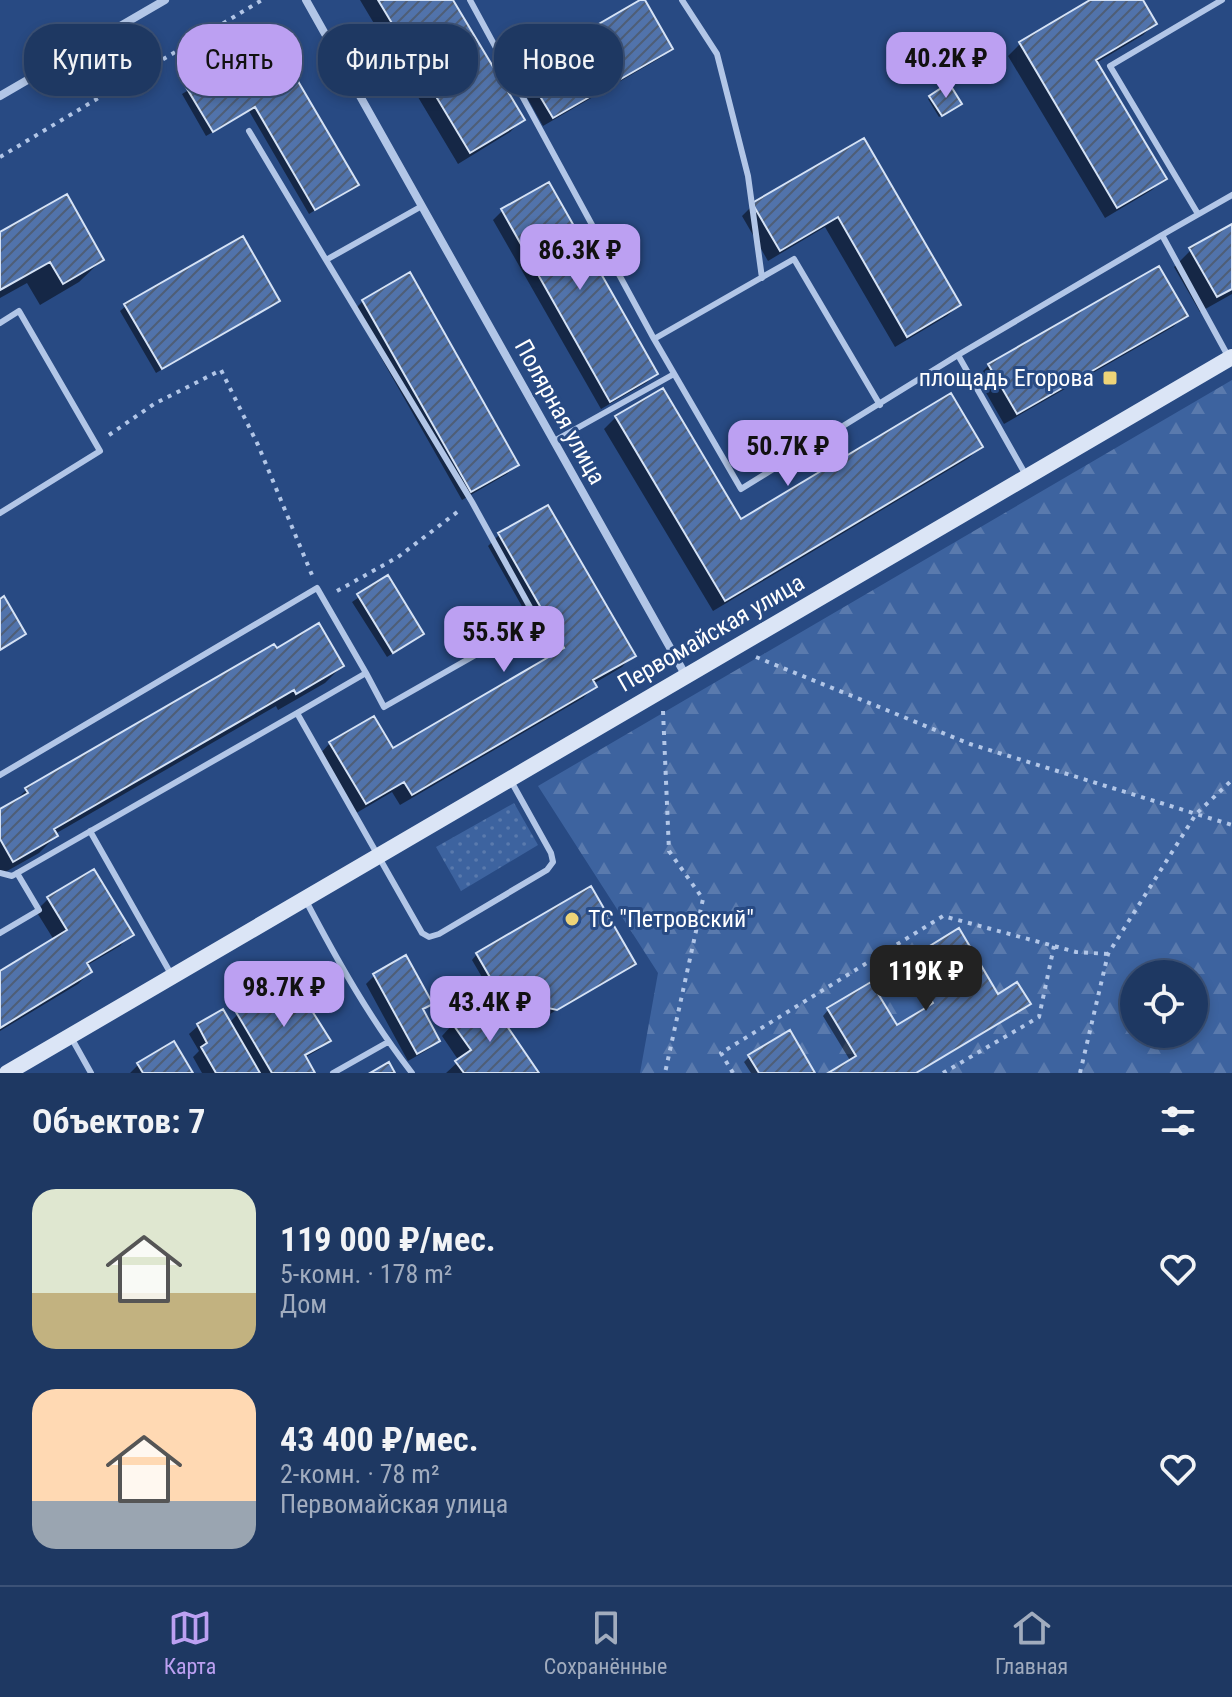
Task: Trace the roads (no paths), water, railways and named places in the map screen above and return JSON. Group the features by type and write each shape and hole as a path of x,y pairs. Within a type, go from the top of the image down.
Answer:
{"street":[{"path":"0,96 165,0"},
{"name":"Полярная улица","path":"306,0 686,676"},
{"name":"Первомайская улица","path":"7,1073 1231,358"}],"lane":[{"path":"470,0 654,339 741,489 958,355 1232,195"},
{"path":"682,0 717,54 748,176 762,278"},
{"path":"1198,214 1110,66 1222,0"},
{"path":"0,775 317,588 384,707 537,620 472,502 249,131"},
{"path":"326,260 422,206"},
{"path":"1162,235 1231,358"},
{"path":"654,339 794,259 880,405"},
{"path":"0,323 19,311 100,451 0,513"},
{"path":"958,355 1027,477"},
{"path":"554,441 674,374"},
{"path":"0,873 12,876 366,673"},
{"path":"297,713 377,857 422,933 429,937 547,870 553,862 510,779"},
{"path":"90,831 172,977"},
{"path":"0,933 39,910 17,873"},
{"path":"305,899 352,986 412,1073"},
{"path":"70,1036 91,1073"},
{"path":"333,1073 388,1042"}],"place":[{"name":"площадь Егорова","path":"1110,378"},
{"name":"ТС \"Петровский\"","path":"572,919"}]}
